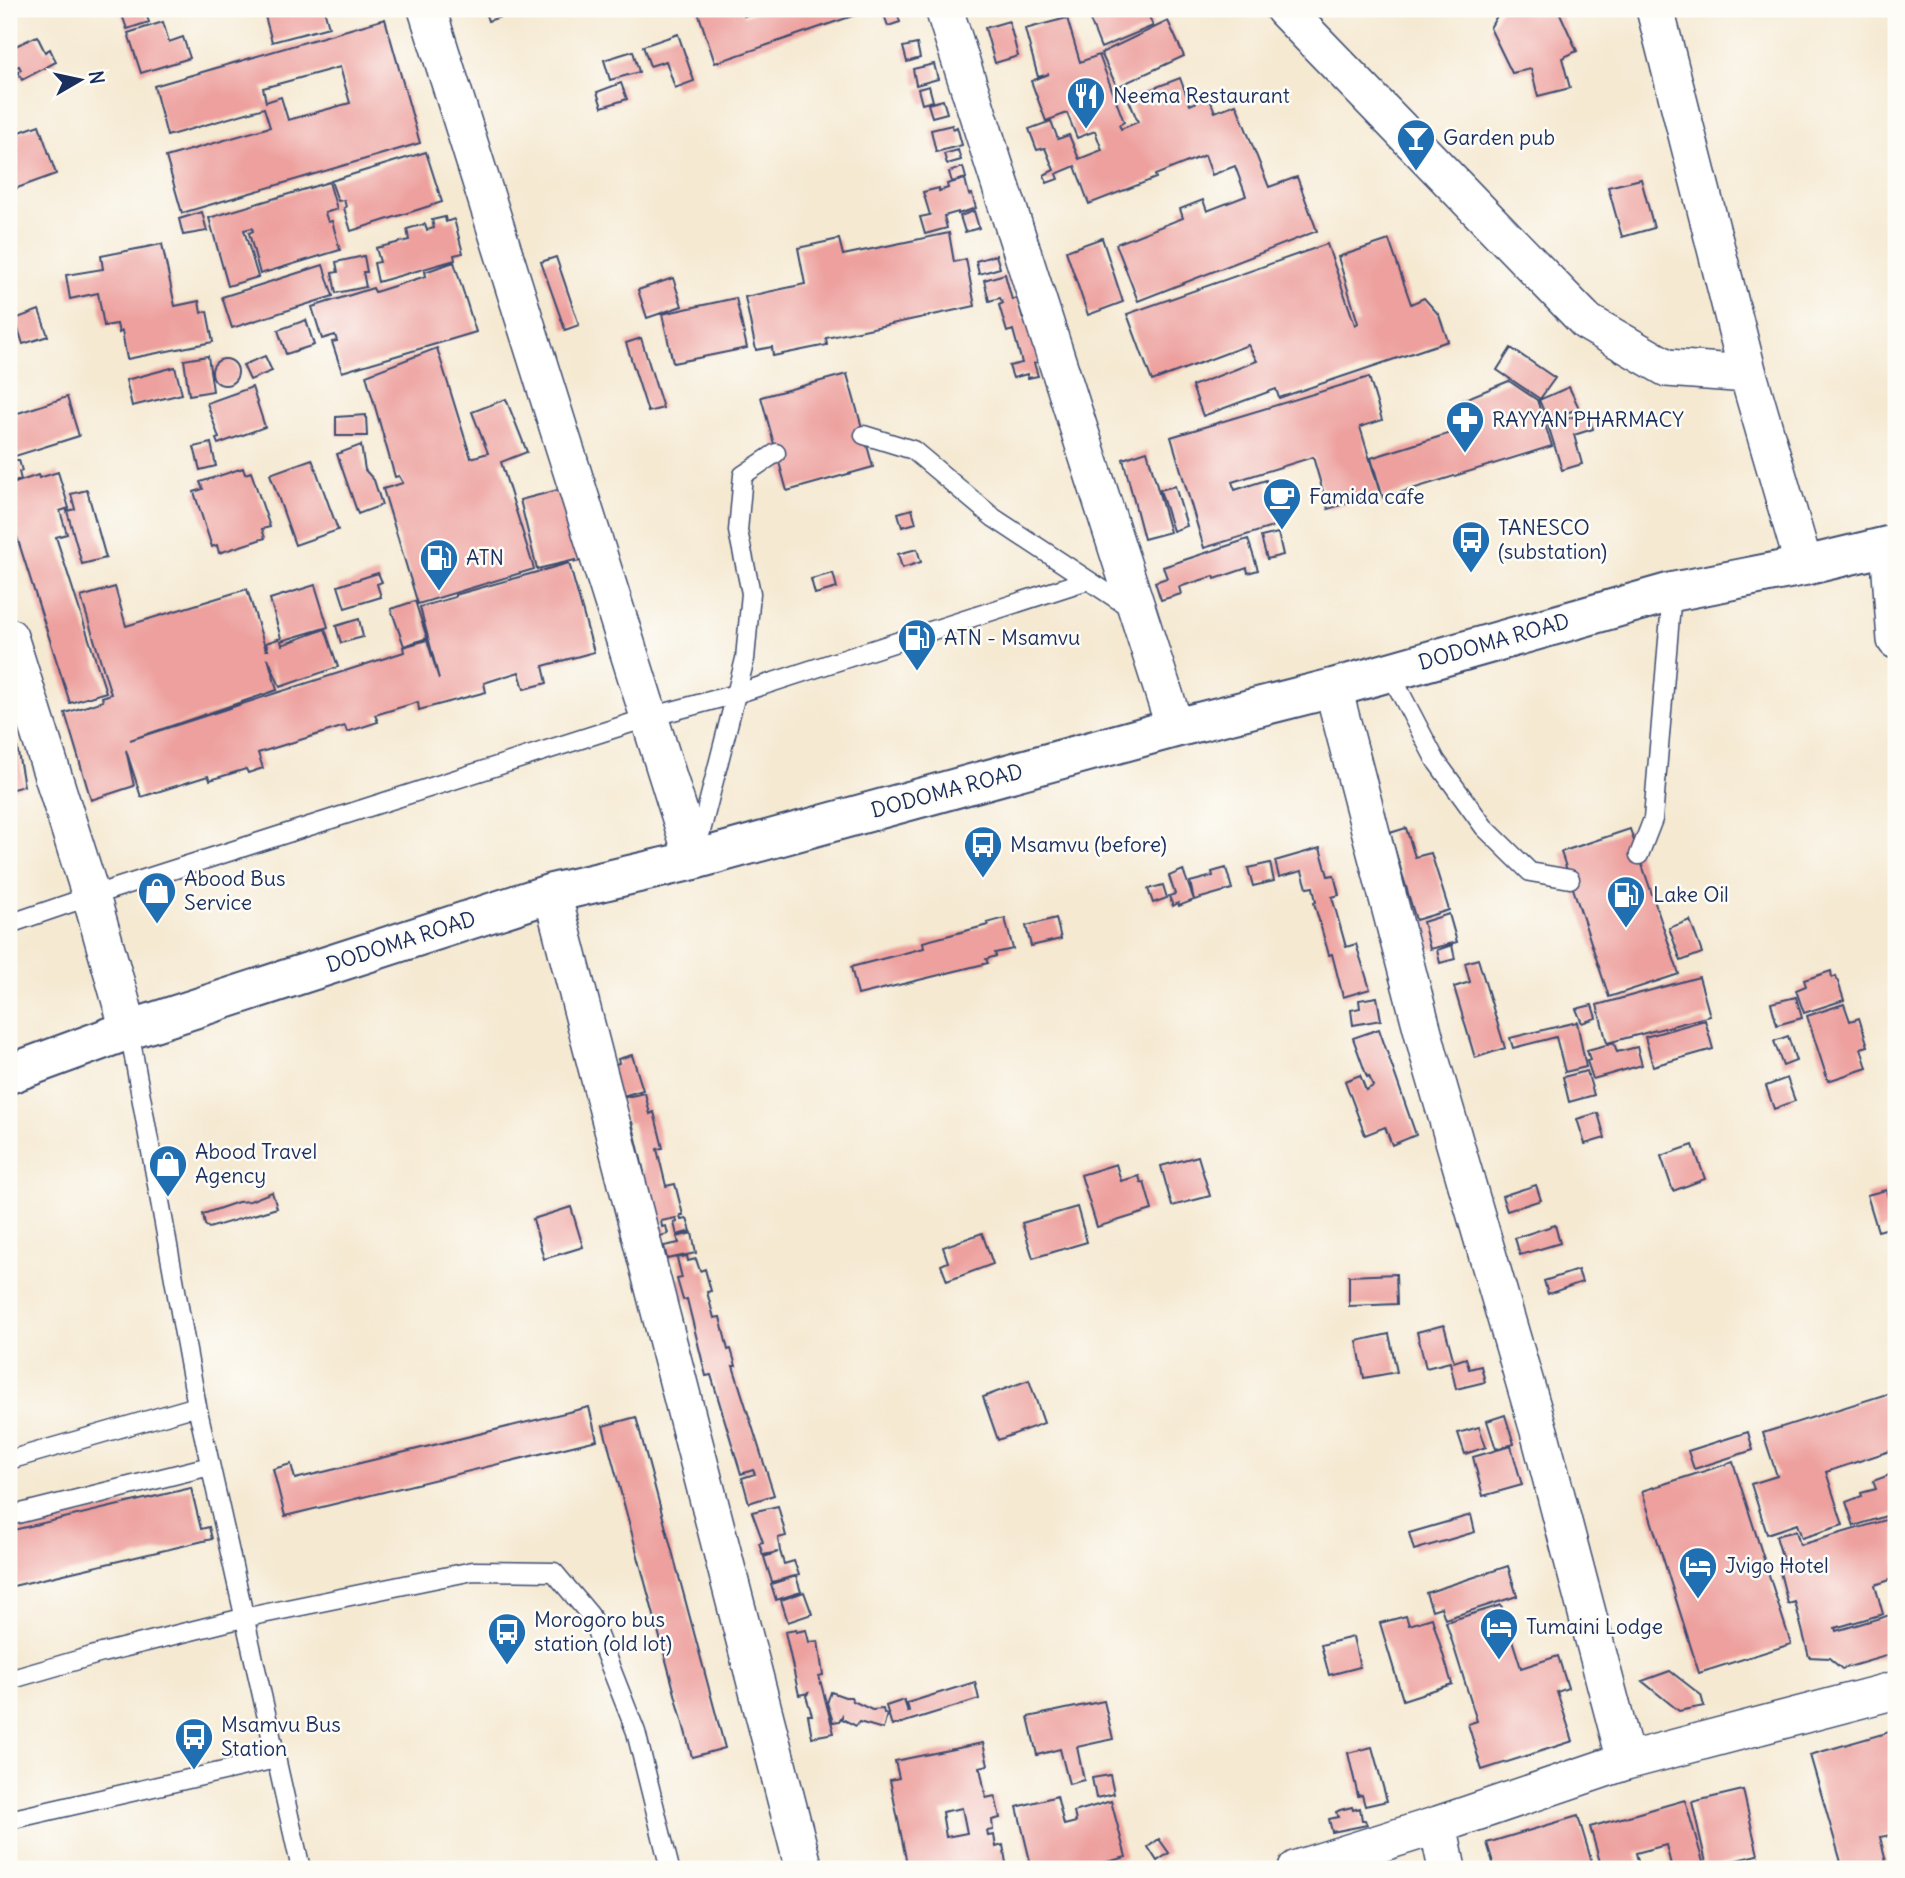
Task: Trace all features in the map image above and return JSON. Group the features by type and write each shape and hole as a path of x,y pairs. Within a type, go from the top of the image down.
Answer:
{"highway":[{"name":"DODOMA ROAD","path":"9,1074 129,1030 552,893 694,860 1175,728 1333,688 1672,592 1804,566 1892,545"}],"street":[{"path":"427,9 694,860"},
{"path":"944,9 1175,728"},
{"path":"1284,9 1587,322 1667,369 1748,374"},
{"path":"1655,9 1748,374 1804,566"},
{"path":"1892,545 1896,640"},
{"path":"9,638 91,896 129,1030"},
{"path":"1333,688 1429,1055 1539,1431 1626,1761"},
{"path":"552,893 804,1869"},
{"path":"1297,1869 1438,1825 1626,1761 1896,1690"},
{"path":"1438,1825 1447,1869"}],"lane":[{"path":"864,435 913,450 994,518 1138,613"},
{"path":"694,860 746,659 751,593 738,531 743,475 776,453"},
{"path":"9,924 650,717 736,694 1088,580"},
{"path":"1639,855 1653,819 1672,592"},
{"path":"1389,671 1436,761 1484,827 1530,873 1570,879"},
{"path":"129,1030 197,1406 300,1869"},
{"path":"9,1460 197,1406"},
{"path":"9,1516 210,1466"},
{"path":"9,1680 102,1653 243,1618 473,1571 554,1572 590,1615 636,1732 670,1869"},
{"path":"9,1820 276,1759"}],"building":[{"path":"120,9 144,9 149,22 127,29"},
{"path":"274,9 324,9 329,27 272,42 265,16 275,13"},
{"path":"484,9 525,9 488,21"},
{"path":"697,9 741,9 744,16 766,9 873,9 715,63"},
{"path":"882,9 896,9 900,22 888,26"},
{"path":"1146,9 1153,26 1101,48 1086,10"},
{"path":"1501,9 1558,9 1577,51 1562,58 1570,88 1538,96 1531,69 1512,73 1490,28"},
{"path":"1067,18 1080,62 1099,55 1124,122 1119,125 1121,129 1138,122 1128,98 1180,78 1190,105 1209,97 1215,112 1236,104 1269,187 1297,177 1317,231 1138,301 1116,244 1183,218 1180,209 1203,200 1207,211 1246,196 1235,166 1212,175 1205,155 1155,175 1156,178 1089,204 1075,166 1056,174 1058,179 1047,183 1044,175 1054,170 1045,148 1037,150 1029,129 1051,121 1058,139 1069,135 1079,159 1102,150 1095,131 1077,138 1067,113 1046,121 1031,81 1049,74 1038,77 1025,29"},
{"path":"385,19 420,143 182,213 166,157 270,127 264,108 167,136 154,86","holes":["340,67 350,103 288,120 281,97 266,102 263,88"]},
{"path":"1009,21 1018,56 995,63 985,28"},
{"path":"1168,21 1184,56 1117,87 1101,53"},
{"path":"163,22 169,42 183,37 190,58 141,73 128,33"},
{"path":"678,34 694,81 675,88 666,61 650,66 643,46"},
{"path":"37,36 45,52 50,49 56,62 22,80 18,72 21,70 9,55 9,49"},
{"path":"917,44 920,58 907,62 903,47"},
{"path":"633,51 639,72 610,80 604,60"},
{"path":"934,64 938,79 916,85 913,69"},
{"path":"621,83 627,99 602,107 597,92"},
{"path":"929,86 933,101 922,104 918,89"},
{"path":"943,100 947,113 932,117 928,104"},
{"path":"39,125 56,174 9,191 9,136"},
{"path":"952,125 953,129 957,127 962,145 936,152 931,130"},
{"path":"958,150 961,160 947,164 944,154"},
{"path":"426,152 442,202 351,231 344,200 338,201 331,181"},
{"path":"963,167 966,178 952,182 949,172"},
{"path":"965,179 976,208 944,216 947,228 925,234 920,217 930,215 923,192 939,188 939,191 948,188 947,184"},
{"path":"1641,179 1654,228 1622,237 1608,187"},
{"path":"329,182 337,209 325,213 328,222 332,221 340,250 260,274 249,233 253,231 252,228 244,230 258,277 228,286 209,218"},
{"path":"974,211 979,228 965,232 960,216"},
{"path":"202,212 207,231 183,235 179,219"},
{"path":"445,217 446,222 454,219 463,253 454,255 455,260 378,282 374,263 380,262 376,248 409,240 407,229 425,224 427,230 434,228 432,220"},
{"path":"949,233 954,262 966,259 975,306 826,338 827,345 773,356 772,347 756,350 745,297 805,284 798,248 839,239 843,255"},
{"path":"1102,238 1123,302 1088,315 1066,251"},
{"path":"1389,240 1411,304 1424,298 1439,315 1448,341 1279,398 1276,389 1203,416 1192,386 1257,361 1248,345 1152,381 1127,314 1327,244 1355,325 1358,323 1338,257"},
{"path":"162,244 175,306 199,301 201,313 207,311 213,342 127,359 122,331 119,333 117,324 104,326 98,293 70,299 66,275 103,269 101,256"},
{"path":"996,255 1000,268 979,274 976,261"},
{"path":"364,256 366,287 336,293 332,273 338,272 336,262"},
{"path":"556,257 579,325 565,330 541,262"},
{"path":"454,262 476,332 342,372 332,342 337,341 335,335 322,339 312,307 373,288 375,292 426,276 425,272"},
{"path":"323,265 333,296 232,328 222,297"},
{"path":"1005,274 1012,300 1017,298 1023,319 1027,318 1039,361 1034,363 1038,376 1028,378 1027,374 1013,378 1009,366 1022,363 1013,330 1007,332 999,305 1003,303 1000,298 989,301 984,280"},
{"path":"673,278 682,306 647,318 638,290"},
{"path":"736,298 747,348 673,363 662,314"},
{"path":"39,310 48,336 23,344 15,319"},
{"path":"306,320 314,345 286,354 278,330"},
{"path":"641,338 663,408 648,412 626,343"},
{"path":"437,348 471,458 488,453 472,412 506,399 527,452 501,462 534,569 418,604 383,489 403,483 399,476 395,477 366,375"},
{"path":"1511,348 1555,378 1540,399 1497,370"},
{"path":"208,356 213,391 189,395 184,360"},
{"path":"265,356 272,371 250,380 243,365"},
{"path":"225,359 234,363 238,372 234,381 225,385 216,381 212,372 216,363"},
{"path":"175,367 182,394 132,406 126,380"},
{"path":"847,374 873,467 787,491 761,397"},
{"path":"1369,377 1382,420 1360,427 1380,493 1328,509 1313,457 1232,482 1235,490 1266,480 1279,525 1204,548 1171,437"},
{"path":"1509,381 1537,400 1552,446 1383,498 1371,458 1467,428 1460,401"},
{"path":"252,387 265,427 218,444 216,439 219,438 207,403"},
{"path":"1569,387 1579,408 1548,421 1539,400"},
{"path":"67,397 79,436 9,458 9,416"},
{"path":"1588,412 1593,429 1574,435 1582,464 1562,470 1548,425"},
{"path":"366,415 367,436 336,436 336,417"},
{"path":"211,443 216,466 200,470 194,447"},
{"path":"361,445 365,470 374,480 382,505 358,514 337,454"},
{"path":"1147,451 1170,532 1144,539 1123,459"},
{"path":"9,459 19,460 21,480 9,483"},
{"path":"312,459 338,530 295,545 270,474"},
{"path":"243,468 245,474 251,472 270,527 262,529 265,538 219,553 217,545 212,547 194,492 203,489 200,482"},
{"path":"58,472 69,508 60,511 67,534 56,537 106,692 70,703 9,512 9,485 38,475 39,478"},
{"path":"1175,486 1187,526 1173,531 1160,490"},
{"path":"562,489 586,560 537,569 520,500"},
{"path":"87,490 106,558 82,564 67,511 75,509 71,494"},
{"path":"912,509 916,523 902,527 898,513"},
{"path":"1278,533 1283,555 1267,559 1261,537"},
{"path":"1248,539 1258,570 1248,573 1247,568 1215,579 1214,576 1179,587 1181,594 1161,600 1155,582 1167,578 1163,567"},
{"path":"917,549 921,562 902,568 898,554"},
{"path":"569,563 594,652 543,666 547,683 524,689 519,672 484,683 486,692 419,710 418,702 375,715 378,722 347,732 345,726 258,753 263,768 248,773 246,769 210,780 208,776 141,797 126,750 134,786 91,800 65,713 103,701 102,697 111,694 81,597 115,587 126,626 247,589 268,650 266,643 281,638 270,599 315,585 328,627 281,641 282,645 325,629 338,667 280,687 268,658 277,690 130,740 404,652 403,647 427,640 439,679 420,607"},
{"path":"378,573 382,582 377,584 381,597 345,608 338,586"},
{"path":"833,573 837,588 815,594 811,579"},
{"path":"415,601 427,638 404,646 391,609"},
{"path":"359,619 363,637 341,643 336,626"},
{"path":"16,741 24,786 9,790 9,743"},
{"path":"1406,828 1415,857 1431,853 1449,910 1416,920 1390,833"},
{"path":"1630,829 1679,974 1609,997 1561,852"},
{"path":"1320,848 1328,876 1334,875 1339,895 1332,897 1346,947 1356,944 1370,989 1343,997 1332,954 1329,955 1314,903 1313,887 1307,888 1302,871 1279,877 1275,861"},
{"path":"1270,863 1274,881 1253,886 1248,868"},
{"path":"1226,868 1232,889 1194,900 1190,882 1213,876 1212,872"},
{"path":"1183,870 1194,900 1173,906 1169,896 1175,894 1169,876"},
{"path":"1163,885 1167,898 1153,903 1148,889"},
{"path":"1449,914 1457,942 1430,949 1423,922"},
{"path":"1005,918 1013,949 995,953 996,956 986,959 988,963 858,995 851,967 924,948 923,942"},
{"path":"1056,918 1061,939 1031,946 1026,926"},
{"path":"1690,920 1702,953 1681,961 1669,928"},
{"path":"1452,945 1455,959 1440,963 1437,950"},
{"path":"1478,959 1505,1048 1475,1058 1454,987 1470,982 1465,963"},
{"path":"1831,971 1832,978 1836,976 1844,1000 1804,1013 1796,990 1806,986 1804,980"},
{"path":"1699,977 1710,1016 1607,1043 1597,1005"},
{"path":"1377,997 1381,1020 1353,1025 1351,1010 1360,1008 1359,1000"},
{"path":"1796,997 1802,1018 1777,1025 1771,1003"},
{"path":"1844,1004 1850,1021 1859,1018 1868,1046 1861,1048 1867,1068 1828,1081 1807,1016"},
{"path":"1592,1005 1596,1018 1582,1023 1576,1009"},
{"path":"1705,1020 1713,1049 1653,1066 1645,1037"},
{"path":"1577,1022 1586,1067 1565,1072 1556,1037 1513,1048 1510,1038"},
{"path":"1379,1029 1416,1135 1392,1145 1385,1127 1365,1135 1345,1081 1360,1075 1366,1090 1373,1086 1353,1038"},
{"path":"1788,1036 1796,1061 1783,1066 1774,1041"},
{"path":"1614,1043 1617,1052 1637,1047 1642,1065 1593,1079 1587,1061 1590,1060 1587,1050"},
{"path":"632,1055 643,1090 616,1098 611,1066 619,1063 618,1059"},
{"path":"1587,1071 1594,1095 1569,1102 1563,1077"},
{"path":"1787,1078 1795,1101 1774,1109 1766,1086"},
{"path":"645,1093 650,1114 654,1112 663,1148 657,1149 666,1186 675,1184 683,1215 680,1215 681,1220 687,1219 691,1231 677,1235 674,1223 677,1222 676,1218 661,1221 668,1234 656,1237 641,1192 648,1191 647,1187 643,1187 639,1173 644,1172 632,1122 628,1123 621,1098"},
{"path":"1598,1113 1605,1138 1585,1144 1577,1119"},
{"path":"1693,1145 1705,1179 1673,1191 1661,1156"},
{"path":"1198,1156 1210,1196 1172,1206 1161,1166"},
{"path":"1116,1164 1121,1181 1139,1176 1141,1183 1144,1182 1152,1210 1097,1227 1081,1175"},
{"path":"1536,1185 1541,1200 1507,1211 1502,1196"},
{"path":"1886,1190 1896,1226 1878,1231 1867,1195"},
{"path":"272,1192 277,1208 209,1228 205,1225 203,1214"},
{"path":"571,1207 583,1247 544,1259 533,1219"},
{"path":"1077,1207 1087,1242 1033,1258 1022,1223"},
{"path":"1555,1225 1560,1243 1520,1255 1515,1238"},
{"path":"692,1233 696,1253 667,1259 664,1246 679,1243 677,1237"},
{"path":"982,1233 993,1264 947,1281 941,1265 948,1262 943,1247"},
{"path":"687,1256 688,1261 696,1259 700,1271 705,1269 711,1291 707,1292 714,1318 720,1317 728,1350 731,1349 736,1366 733,1366 774,1495 749,1503 742,1478 755,1474 753,1470 741,1474 711,1375 706,1376 687,1299 683,1300 677,1279 682,1278 677,1258"},
{"path":"1578,1270 1582,1282 1548,1294 1544,1281"},
{"path":"1396,1274 1397,1304 1349,1306 1349,1276"},
{"path":"1444,1325 1454,1362 1466,1358 1469,1369 1481,1366 1485,1382 1456,1389 1450,1362 1426,1368 1417,1332"},
{"path":"1389,1334 1397,1372 1364,1378 1357,1341"},
{"path":"1029,1380 1044,1423 998,1440 983,1397"},
{"path":"1896,1391 1896,1449 1826,1472 1843,1525 1802,1538 1797,1524 1767,1534 1751,1484 1777,1476 1763,1433"},
{"path":"589,1407 597,1440 285,1516 273,1469 291,1464 295,1479"},
{"path":"1505,1415 1514,1444 1496,1449 1487,1421"},
{"path":"636,1417 725,1748 692,1757 603,1426"},
{"path":"1479,1427 1486,1447 1465,1454 1458,1433"},
{"path":"1748,1432 1753,1450 1694,1469 1688,1451"},
{"path":"1511,1446 1522,1485 1483,1496 1473,1457"},
{"path":"1733,1462 1791,1644 1699,1673 1642,1491"},
{"path":"1892,1474 1896,1481 1896,1513 1854,1526 1846,1502 1862,1496 1861,1493 1876,1489 1873,1481"},
{"path":"191,1488 201,1529 209,1527 212,1539 9,1587 9,1531"},
{"path":"778,1506 786,1536 778,1538 780,1551 784,1564 794,1561 799,1575 772,1582 764,1557 778,1552 763,1555 759,1543 763,1542 752,1512"},
{"path":"1471,1515 1475,1532 1414,1550 1409,1533"},
{"path":"1896,1517 1896,1578 1875,1585 1883,1614 1835,1628 1836,1631 1890,1615 1892,1624 1896,1623 1896,1653 1842,1669 1829,1658 1809,1657 1795,1602 1788,1604 1779,1568 1785,1567 1776,1536 1796,1531 1800,1545"},
{"path":"1508,1566 1517,1596 1445,1619 1441,1607 1432,1610 1426,1593"},
{"path":"796,1576 801,1592 776,1600 771,1584"},
{"path":"804,1592 812,1614 788,1622 781,1600"},
{"path":"1501,1605 1521,1668 1558,1656 1568,1688 1557,1692 1573,1741 1482,1770 1468,1724 1477,1721 1446,1622"},
{"path":"1406,1616 1409,1625 1432,1618 1452,1684 1403,1700 1380,1623"},
{"path":"806,1630 809,1642 818,1641 823,1675 819,1676 834,1733 812,1737 808,1715 812,1715 806,1696 808,1693 799,1695 785,1632"},
{"path":"1353,1637 1360,1667 1329,1675 1321,1645"},
{"path":"1670,1671 1701,1695 1704,1706 1679,1711 1642,1681"},
{"path":"975,1682 979,1699 892,1726 886,1706 904,1700 908,1712 907,1703"},
{"path":"831,1692 851,1697 853,1701 872,1710 883,1709 887,1714 883,1729 859,1722 856,1726 842,1719 842,1716 839,1721 833,1722 827,1703"},
{"path":"1104,1701 1113,1739 1077,1747 1084,1780 1069,1784 1060,1749 1037,1755 1028,1717"},
{"path":"1896,1730 1896,1834 1880,1837 1888,1869 1843,1869 1810,1755"},
{"path":"983,1743 988,1765 980,1767 986,1798 995,1796 1000,1818 992,1820 993,1830 987,1831 988,1836 994,1835 996,1847 1003,1845 1007,1869 908,1869 890,1780 899,1778 895,1761","holes":["962,1808 967,1833 946,1837 942,1812"]},
{"path":"1372,1747 1387,1801 1365,1806 1362,1795 1358,1796 1348,1753"},
{"path":"1110,1775 1114,1794 1096,1798 1092,1778"},
{"path":"1743,1790 1758,1855 1707,1867 1692,1802"},
{"path":"1057,1796 1064,1825 1076,1822 1074,1812 1111,1801 1126,1857 1081,1869 1032,1869 1017,1807"},
{"path":"1685,1800 1705,1869 1672,1869 1666,1845 1636,1853 1640,1869 1602,1869 1590,1827"},
{"path":"1352,1807 1353,1810 1360,1808 1362,1820 1365,1820 1367,1825 1332,1832 1329,1819 1338,1817 1336,1812"},
{"path":"1578,1816 1594,1869 1495,1869 1487,1843"},
{"path":"1159,1839 1169,1853 1157,1861 1148,1847"}],"place":[{"name":"Neema Restaurant","path":"1086,130"},
{"name":"Garden pub","path":"1416,172"},
{"name":"RAYYAN PHARMACY","path":"1465,454"},
{"name":"Famida cafe","path":"1282,531"},
{"name":"TANESCO (substation)","path":"1471,574"},
{"name":"ATN","path":"439,592"},
{"name":"ATN - Msamvu","path":"917,672"},
{"name":"Msamvu (before)","path":"983,879"},
{"name":"Abood Bus Service","path":"157,925"},
{"name":"Lake Oil","path":"1626,929"},
{"name":"Abood Travel Agency","path":"168,1198"},
{"name":"Jvigo Hotel","path":"1698,1600"},
{"name":"Tumaini Lodge","path":"1499,1661"},
{"name":"Morogoro bus station (old lot)","path":"507,1666"},
{"name":"Msamvu Bus Station","path":"194,1771"}]}
